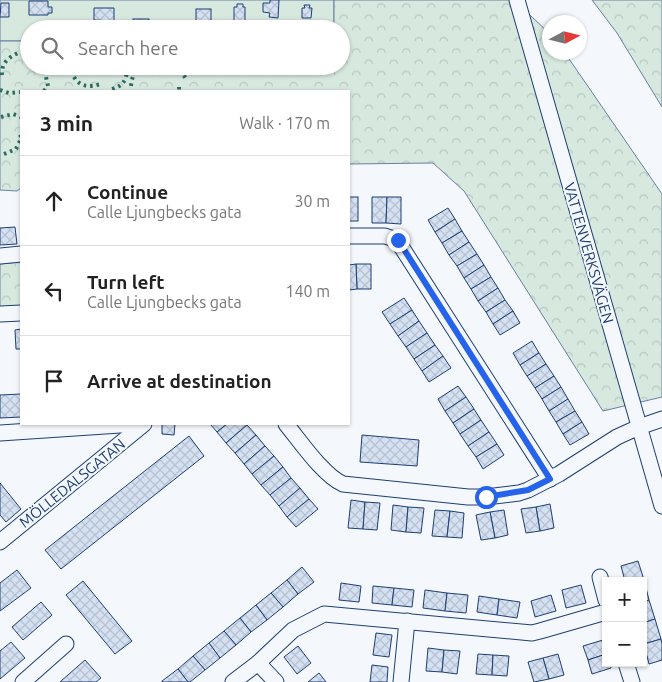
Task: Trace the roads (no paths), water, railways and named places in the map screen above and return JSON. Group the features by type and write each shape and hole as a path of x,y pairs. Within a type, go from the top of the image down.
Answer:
{"street":[{"name":"VATTENVERKSVÄGEN","path":"516,0 662,506"},
{"path":"350,236 386,236 398,240 550,479"},
{"path":"0,256 20,254"},
{"path":"0,314 20,313"},
{"path":"287,425 336,481 350,485 468,498 528,490 550,479 617,437 662,419"},
{"name":"MÖLLEDALSGATAN","path":"0,433 120,425"},
{"name":"MÖLLEDALSGATAN","path":"0,542 143,425"},
{"path":"600,577 602,585"},
{"path":"233,682 258,663 293,630 324,614 532,633 602,613"},
{"path":"401,682 407,622"},
{"path":"23,682 66,644"},
{"path":"258,663 276,682"},
{"path":"627,667 632,682"}]}
